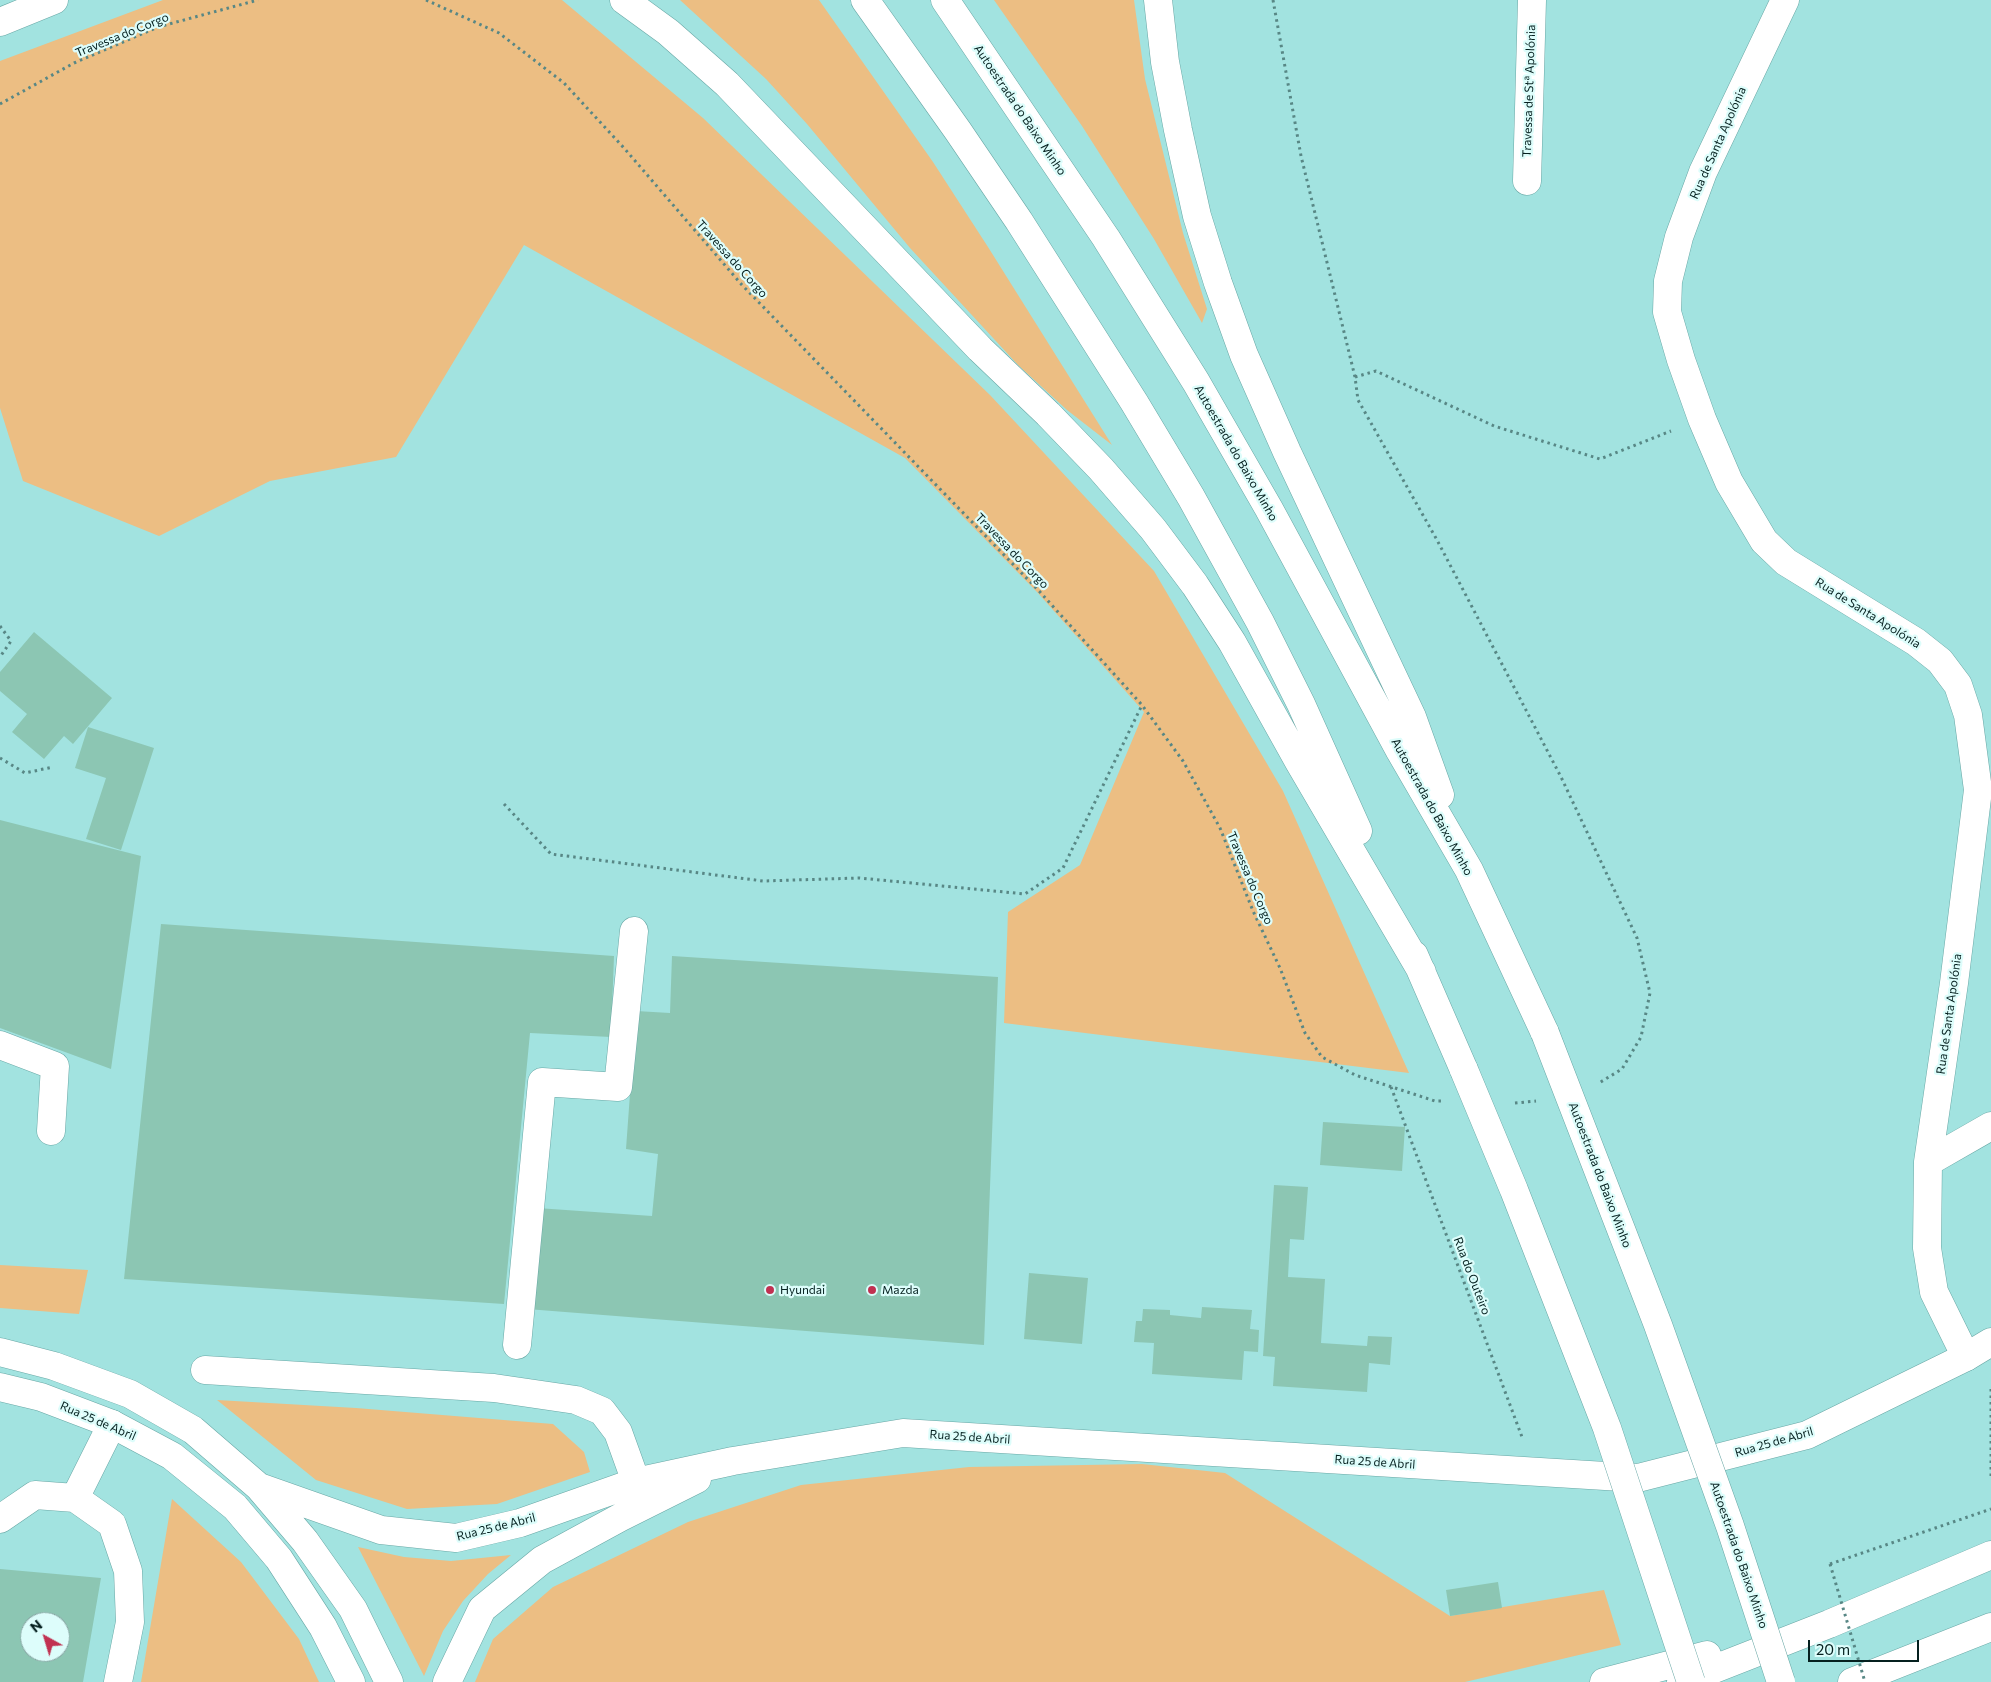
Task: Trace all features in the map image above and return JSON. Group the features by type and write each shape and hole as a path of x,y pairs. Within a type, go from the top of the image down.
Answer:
{"main road":[{"path":"0,22 54,0"},
{"path":"624,0 668,32 727,84 980,349 1088,455 1153,529 1195,585 1232,642 1299,762 1422,972"},
{"path":"865,0 1019,221 1134,402 1191,497 1260,622 1301,704 1422,972 1514,1190 1607,1428 1691,1682"},
{"name":"Autoestrada do Baixo Minho","path":"945,0 1106,238 1196,382 1269,508 1400,751 1468,870 1545,1033 1662,1334 1730,1526 1781,1682"},
{"path":"1158,0 1165,62 1178,130 1197,216 1218,283 1244,355 1287,452 1412,718 1468,870"},
{"name":"Travessa de Stª Apolónia","path":"1526,181 1532,0"},
{"name":"Rua de Santa Apolónia","path":"1785,0 1703,172 1679,237 1668,282 1667,312 1681,360 1702,419 1729,482 1764,541 1786,562 1916,642 1940,661 1958,685 1968,715 1978,790 1954,983 1928,1162 1927,1248 1934,1292 1966,1358"},
{"path":"517,1345 542,1082 618,1086 634,931"},
{"path":"0,1045 56,1066 51,1131"},
{"path":"1928,1162 1991,1126"},
{"name":"Rua 25 de Abril","path":"259,1487 381,1530 456,1538 520,1523 636,1482 733,1460 903,1433 1638,1478 1807,1435 1966,1358 1991,1342"},
{"name":"Rua 25 de Abril","path":"0,1352 54,1366 130,1394 193,1430 259,1487 305,1541 353,1609 389,1682"},
{"path":"205,1370 494,1388 576,1400 602,1411 618,1432 636,1482"},
{"name":"Rua 25 de Abril","path":"0,1387 41,1397 112,1424 172,1456 235,1507 279,1559 323,1627 351,1682"},
{"path":"75,1498 112,1424"},
{"name":"Rua 25 de Abril","path":"447,1682 482,1609 542,1560 733,1460"},
{"path":"0,1519 35,1495 75,1498 112,1524 128,1572 130,1622 118,1682"},
{"path":"1681,1682 1829,1624 1991,1555"},
{"path":"1604,1682 1829,1624"},
{"path":"1852,1682 1991,1628"}],"path":[{"name":"Travessa do Corgo","path":"0,104 74,63 158,27 258,0"},
{"name":"Travessa do Corgo","path":"426,0 499,33 564,83 624,148 742,285 1040,592 1142,705 1183,761 1220,828 1253,911 1280,968 1305,1034 1322,1057 1354,1075 1435,1101 1444,1101"},
{"path":"1273,0 1301,156 1355,377 1358,400 1437,540 1556,768 1637,938 1650,993 1642,1037 1622,1068 1597,1084"},
{"path":"1355,377 1376,371 1494,426 1600,459 1702,419"},
{"path":"0,626 11,641 0,657"},
{"path":"504,804 550,854 763,881 859,878 1025,894 1063,868 1142,705"},
{"path":"0,758 25,773 53,767"},
{"name":"Rua do Outeiro","path":"1391,1087 1536,1472"},
{"path":"1508,1103 1526,1104 1544,1099"},
{"path":"1991,1389 1991,1476"},
{"path":"1865,1682 1830,1564 1991,1509"}],"shaded area":[{"path":"163,0 562,0 703,118 990,395 1154,571 1283,791 1409,1073 1004,1023 1008,912 1080,865 1144,712 1037,592 905,458 524,245 396,457 270,481 159,536 23,481 0,408 0,61"},
{"path":"680,0 819,0 933,162 1112,445 1067,410 1018,365 910,248 807,124 766,79"},
{"path":"994,0 1134,0 1145,79 1183,233 1207,309 1202,323 1154,239 1082,126"},
{"path":"0,1265 88,1270 79,1314 0,1308"},
{"path":"217,1400 356,1408 553,1424 584,1452 590,1472 497,1504 407,1509 316,1480"},
{"path":"1142,1464 1225,1473 1450,1616 1604,1590 1621,1645 1465,1682 475,1682 493,1639 553,1587 688,1522 801,1485 969,1467"},
{"path":"172,1499 241,1562 299,1639 319,1682 141,1682"},
{"path":"358,1547 404,1557 451,1561 511,1555 488,1574 463,1601 443,1631 424,1676"}],"building":[{"path":"34,632 112,698 73,744 64,736 44,759 12,732 27,714 0,691 0,672"},
{"path":"88,727 154,748 121,850 86,839 106,778 75,768"},
{"path":"0,820 141,856 111,1069 0,1028"},
{"path":"161,924 614,956 611,1037 530,1033 504,1304 124,1279"},
{"path":"672,956 998,977 984,1345 527,1309 537,1208 652,1216 658,1154 626,1149 636,1011 670,1013"},
{"path":"1323,1122 1405,1127 1402,1171 1320,1165"},
{"path":"1274,1185 1308,1187 1304,1240 1290,1239 1288,1277 1325,1279 1321,1343 1367,1346 1368,1336 1392,1337 1390,1365 1369,1363 1367,1392 1273,1386 1275,1357 1263,1356"},
{"path":"1029,1273 1088,1278 1082,1344 1024,1339"},
{"path":"1202,1307 1252,1310 1250,1329 1259,1330 1258,1352 1244,1351 1242,1380 1152,1374 1154,1343 1134,1342 1136,1321 1142,1321 1143,1309 1170,1310 1170,1315 1201,1318"},
{"path":"0,1569 101,1578 83,1682 0,1682"},
{"path":"1498,1582 1502,1608 1450,1616 1446,1590"}],"place":[{"name":"Hyundai","path":"770,1290"},
{"name":"Mazda","path":"872,1290"}]}
